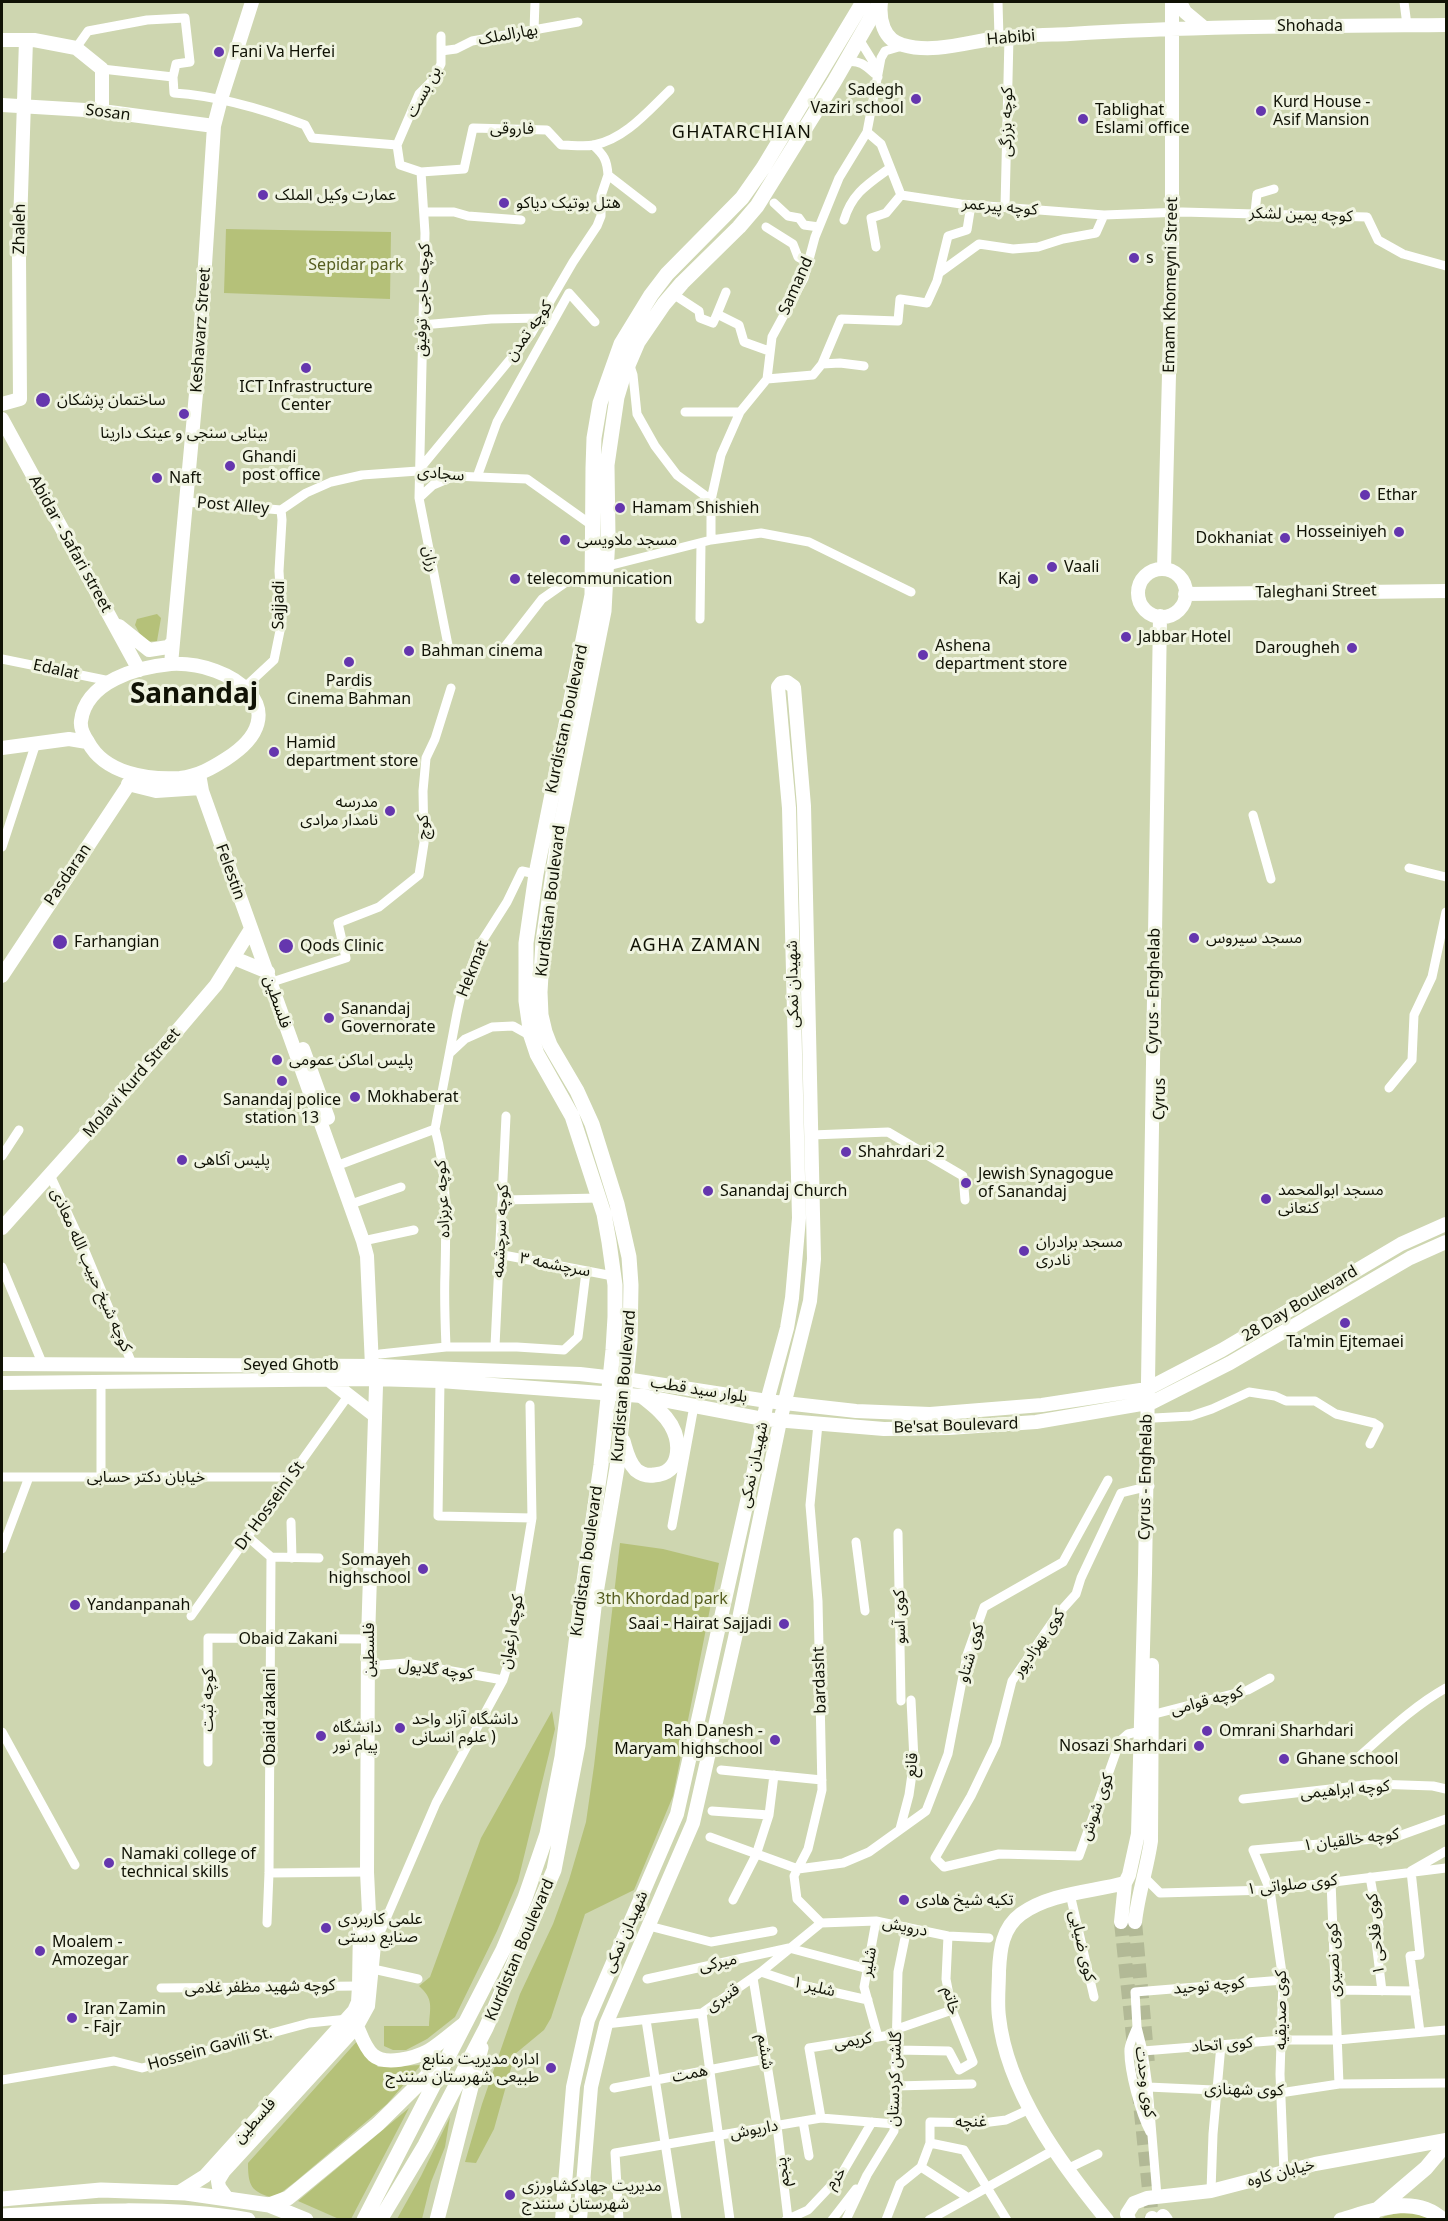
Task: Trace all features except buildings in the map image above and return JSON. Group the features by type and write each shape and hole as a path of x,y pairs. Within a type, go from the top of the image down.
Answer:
{"main road":[{"name":"Keshavarz Street","path":"171,664 198,372 214,126 252,2"},
{"name":"Kurdistan boulevard","path":"450,2053 503,1950 525,1899 547,1834 562,1757 601,1465 609,1385 615,1317 609,1242 598,1198 572,1116 537,1054 531,1036 526,1002 526,943 536,874 583,644 592,585 594,438 600,403 621,344 651,294 667,274 742,198 763,168 863,2"},
{"name":"Kurdistan Boulevard","path":"380,2220 425,2145 486,2028 554,1870 584,1710 595,1599 616,1474 630,1342 631,1285 625,1235 592,1124 545,1032 540,992 548,902 568,785 604,611 608,566 607,465 617,397 638,342 673,294 758,206 881,2"},
{"path":"881,2 879,15 887,34 904,46"},
{"name":"Emam Khomeyni Street","path":"1164,569 1172,212 1172,2"},
{"path":"1180,2 1185,12 1203,27"},
{"name":"Shohada","path":"1173,27 1446,25"},
{"name":"Habibi","path":"904,46 929,47 1004,38 1173,27"},
{"path":"2,40 26,40 76,48 102,69 102,111"},
{"name":"Zhaleh","path":"2,404 20,399 19,256 26,40"},
{"name":"Sosan","path":"2,105 102,111 214,126"},
{"name":"Abidar - Safari street","path":"2,419 139,670"},
{"path":"1164,569 1178,575 1182,580 1185,594 1180,608 1164,616 1148,612 1143,607 1138,589 1140,582 1149,572 1164,569"},
{"name":"Taleghani Street","path":"1185,594 1446,591"},
{"name":"Cyrus - Enghelab","path":"1145,1721 1151,1841 1144,1877 1128,1922 1125,1883 1129,1875 1138,1834 1145,1721 1164,616"},
{"path":"111,618 149,650 168,646 173,642"},
{"path":"131,780 182,778 200,774 241,749 257,730 259,718 257,706 245,687 235,679 207,667 171,664 139,670 110,681 90,700 81,721 85,737 93,751 103,761 131,780 156,791 201,788"},
{"name":"شهیدان نمکی","path":"562,2220 573,2087 588,2020 677,1814 767,1401 787,1328 792,1299 798,1218 789,808 778,687 784,682 794,687 804,806 814,1259 810,1301 784,1403 693,1823 606,2025 591,2087 580,2220"},
{"path":"2,741 85,737"},
{"path":"2,748 85,737"},
{"name":"Felestin","path":"200,774 201,788 265,969"},
{"name":"Pasdaran","path":"2,975 131,780"},
{"path":"789,808 804,806"},
{"name":"Molavi Kurd Street","path":"2,1228 186,1021 219,981 250,929"},
{"path":"234,958 265,969"},
{"name":"فلسطین","path":"178,2193 205,2176 368,2006 373,1969 373,1927 369,1913 367,1872 368,1639 377,1372 367,1240 273,982 265,969"},
{"path":"796,1137 812,1135"},
{"name":"28 Day Boulevard","path":"1150,1387 1222,1350 1401,1244 1446,1224"},
{"name":"28 Day Boulevard","path":"1150,1403 1230,1363 1410,1258 1446,1242"},
{"path":"1329,1285 1337,1300"},
{"name":"Seyed Ghotb","path":"2,1364 580,1374"},
{"name":"Seyed Ghotb","path":"2,1383 329,1380 377,1372 440,1381 578,1390"},
{"name":"بلوار سید قطب","path":"580,1374 627,1384 767,1401"},
{"path":"329,1380 375,1415"},
{"path":"609,1385 627,1384"},
{"name":"Be'sat Boulevard","path":"767,1401 856,1411 930,1414 1042,1405 1150,1387"},
{"name":"بلوار سید قطب","path":"578,1390 642,1396 763,1419"},
{"path":"621,1432 628,1459 637,1471 648,1476 659,1475 669,1470 676,1460 678,1450 672,1427 663,1413 642,1396"},
{"name":"Cyrus - Enghelab","path":"1149,1486 1154,1418 1150,1403"},
{"name":"Be'sat Boulevard","path":"763,1419 884,1429 949,1428 1036,1422 1150,1403"},
{"path":"731,1570 748,1574"},
{"path":"1107,2220 1054,2150 1030,2109 1007,2055 999,2018 1000,1952 1006,1931 1012,1922 1032,1907 1070,1894 1125,1883"},
{"name":"فلسطین","path":"227,2198 219,2187 218,2181 225,2171 353,2022 358,2002 360,1924 369,1913"},
{"path":"353,2022 363,2042 374,2056 387,2060 407,2058 428,2051 469,2020"},
{"path":"437,2220 486,2028"},
{"path":"428,2051 450,2053"},
{"path":"269,2205 288,2198 378,2124 450,2053"},
{"path":"364,2220 450,2053"},
{"name":"خیابان کاوه","path":"1129,2220 1127,2214 1134,2204 1157,2196 1212,2191 1315,2164 1424,2142 1446,2142"},
{"path":"1371,2215 1426,2169 1446,2142"},
{"path":"2,2199 101,2190 178,2193 269,2205 306,2220"},
{"path":"1341,2220 1407,2205 1424,2208 1443,2220"},
{"path":"2,2216 216,2214 248,2220"}],"street":[{"path":"534,30 535,2"},
{"name":"کوچه بزرگی","path":"998,2 1004,38 1005,207"},
{"path":"1404,2 1407,25"},
{"path":"76,48 88,31 147,20 185,18 190,62 176,64 173,77 174,93 204,95 221,99 305,125 312,138 397,145 399,165 422,171"},
{"name":"بهارالملک","path":"441,51 456,49 472,41 578,22"},
{"name":"بن بست","path":"397,145 420,94 432,81 441,64 441,36"},
{"path":"859,39 872,60 878,77"},
{"name":"Samand","path":"767,379 772,337 804,278 819,227 839,178 867,132 881,58 885,51 892,47 904,46"},
{"path":"846,62 863,63 878,77"},
{"path":"102,69 173,77"},
{"path":"592,146 613,139 633,125 670,90"},
{"name":"فاروقی","path":"422,171 464,169 473,128 548,130 561,145 592,146"},
{"path":"867,132 881,144 901,195 886,213 871,218 876,247"},
{"path":"592,146 605,156 608,163 608,175 652,209"},
{"path":"844,220 848,207 856,195 890,168"},
{"name":"کوچه حاجی توفیق","path":"418,471 422,325 422,171"},
{"name":"کوچه تمدن","path":"418,471 531,334 597,226 601,216 601,196 608,175"},
{"path":"1255,213 1257,194 1274,189"},
{"name":"کوچه پیرعمر","path":"901,195 971,205 1104,215 1172,212"},
{"path":"774,202 788,216 800,218 804,225 819,227"},
{"path":"700,619 711,500 721,455 740,412 767,379 813,375 822,364 841,319 898,321 900,299 927,303 939,273 948,236 967,230 971,205"},
{"path":"423,212 454,212 468,216 521,220"},
{"name":"کوچه یمین لشکر","path":"1172,212 1367,217 1378,240 1403,254 1446,266"},
{"path":"939,273 979,244 1012,249 1038,247 1063,239 1096,233 1104,215"},
{"path":"766,227 793,244 798,257 809,263"},
{"path":"715,319 726,292"},
{"name":"کوچه تمدن","path":"477,477 497,422 569,293 596,322"},
{"path":"673,294 699,311 700,318 739,325 744,342 769,351"},
{"path":"422,325 491,319 541,318"},
{"path":"629,363 633,375 637,414 655,446 677,476 711,500"},
{"path":"822,364 840,363 864,366"},
{"path":"685,412 740,412"},
{"name":"سجادی","path":"281,510 306,493 331,482 362,475 418,471 453,476 527,479 593,526"},
{"name":"رزان","path":"418,471 419,498 448,645"},
{"path":"419,498 433,485 453,476"},
{"name":"Post Alley","path":"186,502 281,510"},
{"name":"Sajjadi","path":"245,687 274,660 282,621 279,571 281,510"},
{"path":"608,566 706,541 760,533 809,542 911,592"},
{"path":"500,653 542,599 570,580 592,585"},
{"name":"Edalat","path":"2,659 110,681"},
{"name":"کوچ","path":"273,982 346,958 338,922 379,907 419,875 423,843 423,790 426,758 435,739 451,688"},
{"path":"2,847 6,823 36,743"},
{"path":"1253,815 1271,879"},
{"path":"1409,868 1446,877"},
{"name":"Hekmat","path":"450,1053 461,995 479,946 507,902 522,871 536,874"},
{"path":"1389,1088 1412,1060 1414,1015 1432,977 1446,912"},
{"path":"450,1053 465,1039 492,1027 513,1026 531,1036"},
{"name":"کوچه عربزاده","path":"446,1347 444,1275 446,1223 440,1146 435,1129 450,1053"},
{"name":"کوچه سرچشمه","path":"495,1346 506,1116"},
{"path":"340,1165 435,1129"},
{"path":"2,1156 19,1130"},
{"path":"812,1135 888,1132 963,1176 965,1200"},
{"name":"کوچه شیخ حبیب الله معاذی","path":"50,1175 85,1251 133,1366"},
{"path":"355,1202 401,1187"},
{"path":"503,1200 598,1198"},
{"path":"367,1240 414,1230"},
{"name":"سرچشمه ۳","path":"498,1254 613,1276"},
{"path":"2,1267 44,1365"},
{"path":"377,1372 446,1347 495,1346 564,1350 578,1337 586,1272"},
{"path":"440,1381 438,1516 532,1518"},
{"path":"101,1382 101,1477"},
{"path":"1154,1418 1191,1416 1249,1392 1275,1396 1286,1401 1316,1401 1336,1414 1374,1423 1379,1426 1370,1444"},
{"name":"Dr Hosseini St","path":"191,1616 348,1396"},
{"name":"کوچه ارغوان","path":"374,1946 435,1803 503,1680 508,1664 532,1518 530,1405"},
{"path":"672,1526 693,1406"},
{"name":"bardasht","path":"818,1424 810,1505 818,1601 822,1790 808,1849 794,1876 798,1899 821,1923"},
{"name":"خیابان دکتر حسابی","path":"2,1477 291,1477"},
{"path":"2,1549 29,1477"},
{"name":"کوی شتاو","path":"798,1869 843,1863 870,1852 926,1811 948,1754 967,1655 984,1607 1063,1562 1108,1480"},
{"name":"کوی بهزادپور","path":"935,1858 971,1796 996,1744 1012,1681 1058,1614 1076,1594 1081,1578 1121,1493 1149,1486"},
{"path":"291,1522 292,1558"},
{"name":"کوی آسو","path":"898,1533 906,1700"},
{"path":"248,1537 271,1557 319,1558"},
{"path":"856,1542 865,1611"},
{"name":"Obaid zakani","path":"267,1923 271,1557"},
{"name":"Obaid Zakani","path":"208,1762 208,1638 368,1639"},
{"name":"کوچه گلایول","path":"369,1666 406,1663 503,1680"},
{"name":"کوچه قوامی","path":"1145,1721 1248,1690 1270,1678"},
{"path":"1353,1762 1431,1696 1446,1688"},
{"name":"قانع","path":"900,1829 909,1795 914,1760 906,1700"},
{"name":"کوی شوش","path":"935,1858 944,1867 999,1854 1079,1856 1120,1741 1145,1721"},
{"path":"2,1732 75,1865"},
{"path":"721,1770 822,1780"},
{"path":"733,1900 756,1855 769,1815 774,1775"},
{"name":"کوچه ابراهیمی","path":"1243,1799 1374,1784 1433,1786 1446,1789"},
{"path":"712,1811 769,1815"},
{"name":"کوچه خالقیان ۱","path":"1253,1850 1396,1836 1446,1819"},
{"path":"710,1837 798,1869"},
{"name":"کوی صدیقیه","path":"1253,1850 1270,1890 1282,1980 1280,2093 1284,2173"},
{"path":"1420,2032 1410,1956 1420,1955 1411,1871 1446,1851"},
{"name":"کوی صلواتی ۱","path":"1144,1877 1160,1893 1270,1890 1446,1868"},
{"path":"269,1873 367,1872"},
{"name":"کوی فلاحی ۱","path":"1370,1877 1379,1927 1375,1933 1382,1991"},
{"name":"کوی نصیری","path":"1331,1881 1339,2084"},
{"name":"کوی ضیایی","path":"1070,1894 1094,1997"},
{"name":"درویش","path":"821,1923 876,1921 948,1936 989,1938"},
{"name":"شلیر","path":"876,1921 864,1987 878,2037"},
{"name":"قنبری","path":"606,2025 702,2013 757,1975 821,1923"},
{"path":"649,1926 711,1942 773,1931"},
{"name":"گلشن کردستان","path":"846,2220 867,2175 894,2132 898,1972 907,1928"},
{"name":"خاتم","path":"948,1936 946,1979 952,2010 973,2062 959,2070"},
{"path":"789,1948 868,1969"},
{"name":"میرکی","path":"647,1979 789,1948"},
{"path":"373,1969 418,1979"},
{"name":"شلیر ۱","path":"757,1975 868,2000"},
{"name":"ششم","path":"757,1975 766,2059 777,2126"},
{"name":"کوچه توحید","path":"1135,1992 1282,1980"},
{"name":"کوچه شهید مظفر غلامی","path":"161,1988 359,1986"},
{"path":"1335,1990 1415,1991"},
{"name":"کوی وحدت","path":"1135,1992 1137,2027 1148,2087 1157,2196"},
{"name":"کریمی","path":"821,2118 809,2048 897,2032 952,2010"},
{"path":"702,2013 730,2220"},
{"path":"646,2019 677,2220"},
{"name":"Hossein Gavili St.","path":"2,2080 114,2061 142,2068 309,2023 353,2022"},
{"name":"کوی وحدت","path":"1137,2027 1129,2053 1143,2120 1152,2137"},
{"name":"کوی اتحاد","path":"1143,2051 1282,2040 1337,2040 1446,2030"},
{"path":"1212,2191 1216,2089 1221,2044"},
{"path":"897,2050 949,2051 959,2070 957,2085"},
{"name":"همت","path":"614,2088 766,2059"},
{"path":"896,2086 972,2084"},
{"name":"کوی شهنازی","path":"1148,2087 1280,2093 1339,2084 1446,2084"},
{"name":"غنچه","path":"930,2143 930,2122 982,2124 1006,2120 1030,2109"},
{"name":"داریوش","path":"620,2220 615,2153 821,2118 895,2124"},
{"path":"803,2121 809,2156"},
{"name":"خرم","path":"787,2219 808,2210 841,2175 872,2122"},
{"name":"پنجم","path":"777,2126 787,2219"},
{"path":"886,2220 900,2184 921,2167 930,2143 964,2150 1007,2220"},
{"path":"929,2220 1054,2150"},
{"path":"1067,2169 1098,2154"},
{"path":"921,2167 967,2198"},
{"path":"832,2220 867,2175"},
{"path":"949,2208 950,2220"}],"green space":[{"name":"Sepidar park","path":"226,229 391,232 390,299 224,293"},
{"path":"157,614 161,618 157,641 144,642 135,625 137,619"},
{"name":"3th Khordad park","path":"620,1543 663,1549 719,1563 673,1796 634,1890 585,1914 551,2018 544,2030 515,2054 494,2129 476,2163 465,2162 482,2104 520,1994 553,1924 586,1822"},
{"path":"552,1711 555,1729 518,1881 497,1931 455,2017 427,2039 406,2050 393,2050 384,2046 384,2026 429,2026 429,1999 419,1986 430,1977 481,1838"},
{"path":"359,2039 378,2067 421,2065 387,2104 295,2182 274,2198 260,2193 250,2183 248,2163"},
{"path":"409,2108 351,2219 339,2219 298,2201"},
{"path":"450,2117 445,2147 431,2182 422,2219 397,2219 421,2176"},
{"path":"1402,2212 1418,2214 1430,2219 1379,2220 1385,2216"}],"tunnel":[{"path":"1121,1922 1152,2218"},
{"path":"1135,1922 1148,2064"}],"place":[{"name":"Fani Va Herfei","path":"219,52"},
{"name":"Sadegh Vaziri school","path":"916,99"},
{"name":"Kurd House - Asif Mansion","path":"1261,111"},
{"name":"Tablighat Eslami office","path":"1083,119"},
{"name":"عمارت وکیل الملک","path":"263,195"},
{"name":"هتل بوتیک دیاکو","path":"504,203"},
{"name":"s","path":"1134,258"},
{"name":"ICT Infrastructure Center","path":"306,368"},
{"name":"ساختمان پزشکان","path":"43,400"},
{"name":"بینایی سنجی و عینک دارینا","path":"184,414"},
{"name":"Ghandi post office","path":"230,466"},
{"name":"Naft","path":"157,478"},
{"name":"Ethar","path":"1365,495"},
{"name":"Hamam Shishieh","path":"620,508"},
{"name":"Hosseiniyeh","path":"1399,532"},
{"name":"Dokhaniat","path":"1285,538"},
{"name":"مسجد ملاویسی","path":"565,540"},
{"name":"Vaali","path":"1052,567"},
{"name":"telecommunication","path":"515,579"},
{"name":"Kaj","path":"1033,579"},
{"name":"Jabbar Hotel","path":"1126,637"},
{"name":"Darougheh","path":"1352,648"},
{"name":"Bahman cinema","path":"409,651"},
{"name":"Ashena department store","path":"923,655"},
{"name":"Pardis Cinema Bahman","path":"349,662"},
{"name":"Hamid department store","path":"274,752"},
{"name":"مدرسه نامدار مرادی","path":"390,811"},
{"name":"مسجد سیروس","path":"1194,938"},
{"name":"Farhangian","path":"60,942"},
{"name":"Qods Clinic","path":"286,946"},
{"name":"Sanandaj Governorate","path":"329,1018"},
{"name":"پلیس اماکن عمومی","path":"277,1060"},
{"name":"Sanandaj police station 13","path":"282,1081"},
{"name":"Mokhaberat","path":"355,1097"},
{"name":"Shahrdari 2","path":"846,1152"},
{"name":"پلیس آکاهی","path":"182,1160"},
{"name":"Jewish Synagogue of Sanandaj","path":"966,1183"},
{"name":"Sanandaj Church","path":"708,1191"},
{"name":"مسجد ابوالمحمد کنعانی","path":"1266,1199"},
{"name":"مسجد برادران نادری","path":"1024,1251"},
{"name":"Ta'min Ejtemaei","path":"1345,1323"},
{"name":"Somayeh highschool","path":"423,1569"},
{"name":"Yandanpanah","path":"75,1605"},
{"name":"Saai - Hairat Sajjadi","path":"784,1624"},
{"name":"دانشگاه آزاد واحد علوم انسانی )","path":"400,1728"},
{"name":"Omrani Sharhdari","path":"1207,1731"},
{"name":"دانشگاه پیام نور","path":"321,1736"},
{"name":"Rah Danesh - Maryam highschool","path":"775,1740"},
{"name":"Nosazi Sharhdari","path":"1199,1746"},
{"name":"Ghane school","path":"1284,1759"},
{"name":"Namaki college of technical skills","path":"109,1863"},
{"name":"تکیه شیخ هادی","path":"904,1900"},
{"name":"علمی کاربردی صنایع دستی","path":"326,1928"},
{"name":"Moalem - Amozegar","path":"40,1951"},
{"name":"Iran Zamin - Fajr","path":"72,2018"},
{"name":"اداره مدیریت منابع طبیعی شهرستان سنندج","path":"551,2068"},
{"name":"مدیریت جهادکشاورزی شهرستان سنندج","path":"510,2195"}],"district":[{"name":"GHATARCHIAN","path":"742,133"},
{"name":"Sanandaj","path":"194,695"},
{"name":"AGHA ZAMAN","path":"696,946"}]}
